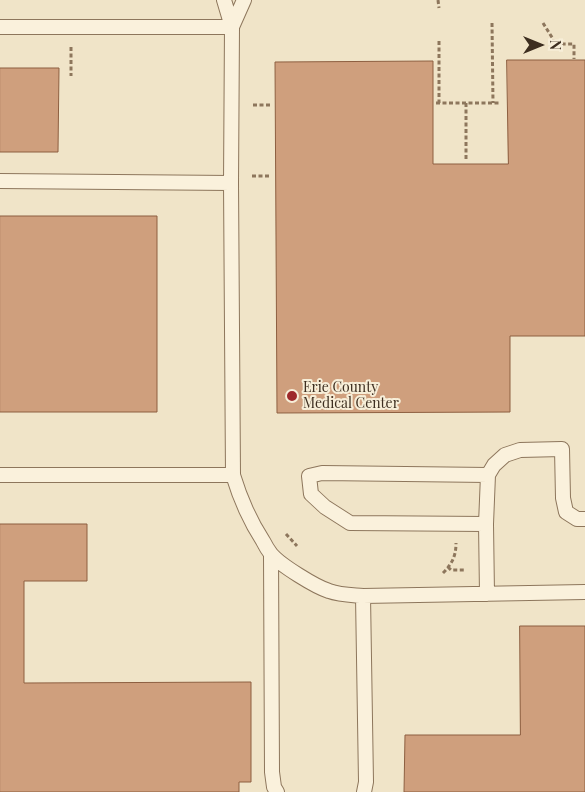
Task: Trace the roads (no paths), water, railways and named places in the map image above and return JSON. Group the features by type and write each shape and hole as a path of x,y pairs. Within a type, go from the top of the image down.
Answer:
{"lane":[{"path":"224,0 232,27 233,475 239,494 257,532 271,555 304,579 328,591 363,596 585,592"},
{"path":"232,27 244,0"},
{"path":"0,27 232,27"},
{"path":"0,181 231,183"},
{"path":"487,594 486,524 488,475 494,465 505,455 520,450 562,449 563,498 566,512 577,519 585,518"},
{"path":"486,524 350,523 326,507 312,494 309,476 322,473 488,475"},
{"path":"0,475 233,475"},
{"path":"271,555 272,772 274,788 277,792"},
{"path":"363,596 366,782 364,792"}],"place":[{"name":"Erie County Medical Center","path":"292,396"}]}
